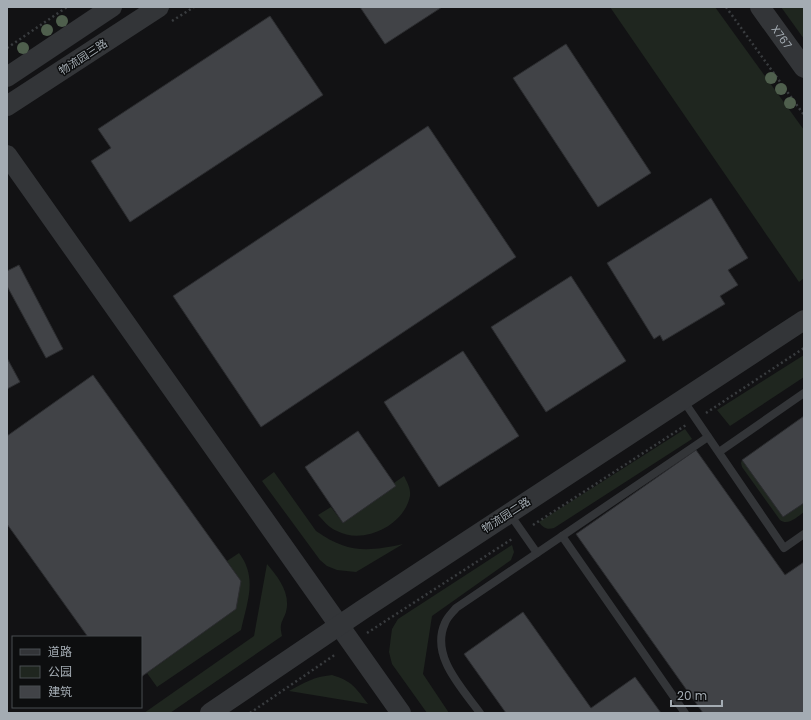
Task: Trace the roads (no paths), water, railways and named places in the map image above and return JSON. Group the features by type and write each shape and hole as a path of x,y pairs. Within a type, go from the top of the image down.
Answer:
{"street":[{"path":"7,77 112,7"},
{"name":"物流园三路","path":"7,106 159,7"},
{"name":"X767","path":"760,7 804,68"},
{"path":"7,155 401,713"},
{"name":"物流园二路","path":"210,713 509,513 804,320"}],"lane":[{"path":"719,452 804,393"},
{"path":"683,399 784,548 804,534"},
{"path":"480,713 450,673 444,656 441,639 445,622 456,608 708,437"},
{"path":"509,513 537,553"},
{"path":"562,536 685,713"}]}
